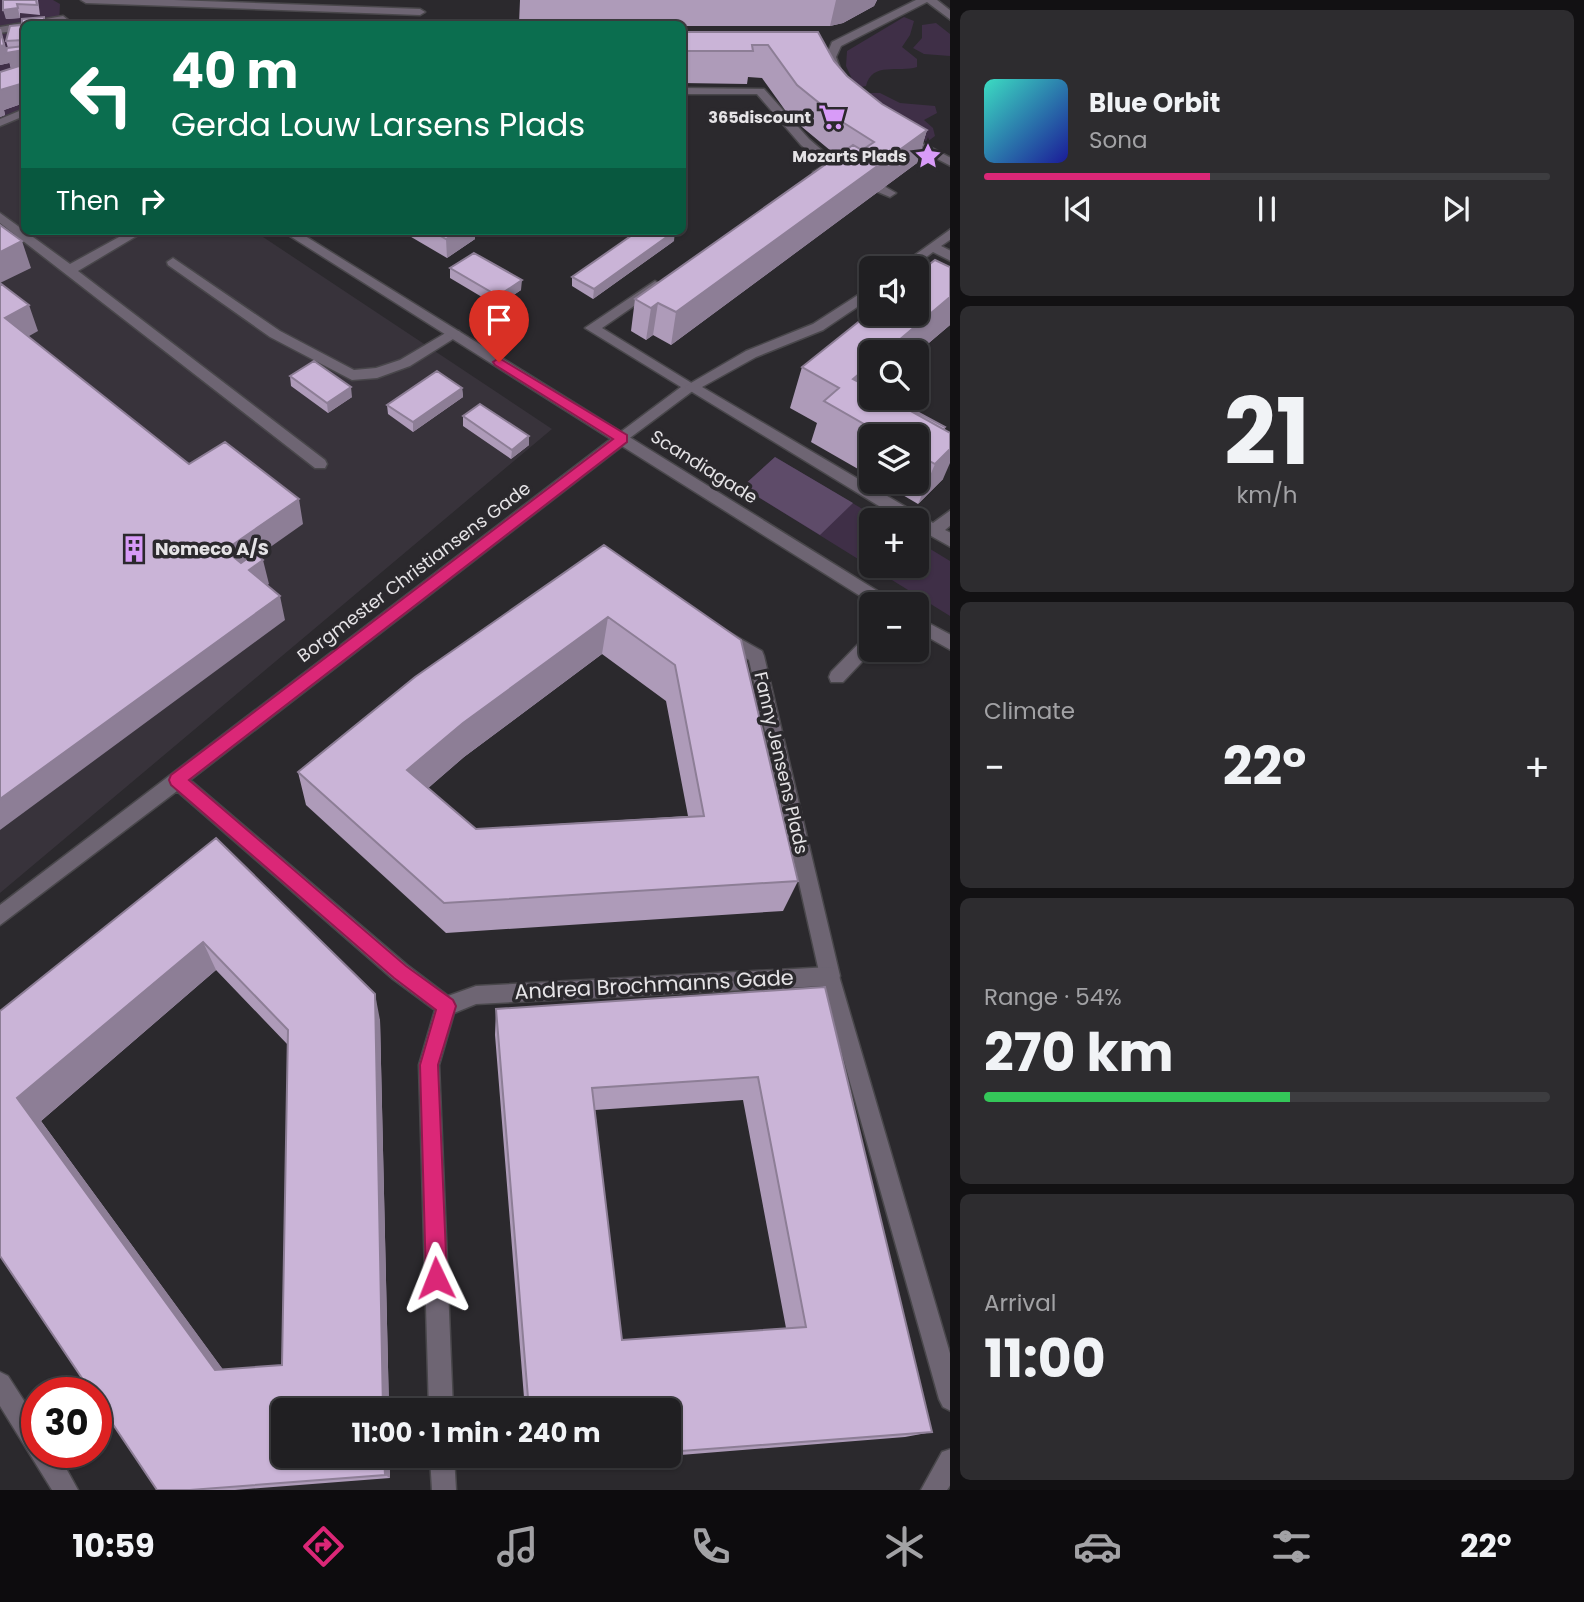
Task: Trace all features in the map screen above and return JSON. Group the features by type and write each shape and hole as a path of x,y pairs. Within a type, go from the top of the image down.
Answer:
{"street":[{"path":"86,0 420,12"},
{"path":"418,21 423,0"},
{"path":"822,44 836,44 925,0"},
{"path":"931,0 950,17"},
{"path":"0,30 21,26"},
{"path":"836,44 831,57 833,69 841,84"},
{"path":"686,91 760,91 805,142 837,167 810,180"},
{"path":"0,123 21,113"},
{"path":"891,129 950,163"},
{"path":"0,217 21,233"},
{"path":"920,256 950,233"},
{"path":"23,235 320,464"},
{"path":"69,270 132,235"},
{"name":"Scandiagade","path":"294,235 867,592"},
{"path":"933,247 950,257"},
{"path":"173,262 275,334 352,375 377,373 404,363 454,334"},
{"path":"672,274 592,328 896,508"},
{"name":"Borgmester Christiansens Gade","path":"0,916 691,387 751,354 818,327 859,299"},
{"path":"934,531 950,515"},
{"path":"929,528 950,541"},
{"name":"Fanny Jensens Plads","path":"710,626 756,656 830,976"},
{"path":"929,631 950,644"},
{"path":"837,677 859,654"},
{"path":"177,780 400,972 446,1006 429,1065 441,1398"},
{"path":"830,976 950,1399"},
{"name":"Andrea Brochmanns Gade","path":"446,1006 476,995 830,976"},
{"path":"0,1384 21,1417"},
{"path":"933,1490 950,1461"},
{"path":"53,1468 66,1490"},
{"path":"443,1468 444,1490"}],"shaded area":[{"path":"0,0 53,0 60,4 59,21 21,21 21,114 0,124"},
{"path":"904,17 914,21 910,35 902,47 917,59 917,67 887,69 874,73 866,86 856,88 846,66 847,51"},
{"path":"936,23 950,34 950,56 924,54 913,48 922,38 922,25"},
{"path":"868,93 880,93 900,103 935,106 937,113 924,120 933,128 935,136 927,142 912,134"},
{"path":"21,114 21,235 260,235 552,429 0,893 0,124"},
{"path":"775,457 861,508 859,560 742,487"},
{"path":"775,457 853,503 820,535 742,487"},
{"path":"929,548 950,561 950,616 929,603 929,592 911,592 889,578 929,578"}],"building":[{"path":"3,0 36,0 37,5 17,4 18,8 3,10"},
{"path":"44,17 44,21 22,21"},
{"path":"21,25 21,40 6,41 10,26"},
{"path":"0,29 4,45 0,46"},
{"path":"686,32 818,32 834,61 847,76 882,104 927,130 676,312 658,303 651,308 635,299 853,145 862,150 874,142 844,123 797,85 768,45 752,45 753,51 686,51"},
{"path":"21,46 21,50 6,53 7,48"},
{"path":"19,66 21,84 0,90 0,72"},
{"path":"0,225 22,241 0,252"},
{"path":"632,235 669,235 594,289 572,277"},
{"path":"474,253 522,280 498,296 450,268"},
{"path":"935,260 950,267 950,297 929,315 929,265"},
{"name":"Nomeco A/S","path":"0,283 29,305 5,318 189,464 225,442 299,499 225,550 241,563 255,553 263,560 249,570 280,596 0,799"},
{"path":"859,321 859,326 916,326 899,340 859,340 859,374 853,379 859,382 859,410 909,410 950,433 950,449 935,464 929,461 929,424 864,424 824,401 839,388 802,367"},
{"path":"314,361 351,387 327,403 290,376"},
{"path":"437,371 462,388 413,422 387,405"},
{"path":"480,404 529,436 512,450 463,416"},
{"path":"909,410 945,427 943,429"},
{"path":"604,545 741,640 798,881 444,903 298,772 415,677","holes":["608,617 675,665 704,816 476,829 407,770 463,723"]},
{"path":"216,838 375,994 383,1398 271,1398 271,1468 385,1468 385,1475 190,1490 157,1490 112,1423 112,1377 81,1377 0,1256 0,1011","holes":["203,942 288,1030 282,1365 215,1370 17,1098"]},
{"path":"825,987 932,1432 681,1451 681,1398 528,1398 496,1009","holes":["758,1077 806,1327 622,1340 592,1088"]}],"place":[{"name":"365discount","path":"832,117"},
{"name":"Mozarts Plads","path":"928,156"},
{"name":"Nomeco A/S","path":"134,549"}],"route":[{"path":"436,1278 429,1065 446,1006 400,972 177,780 623,438 499,362"}]}
